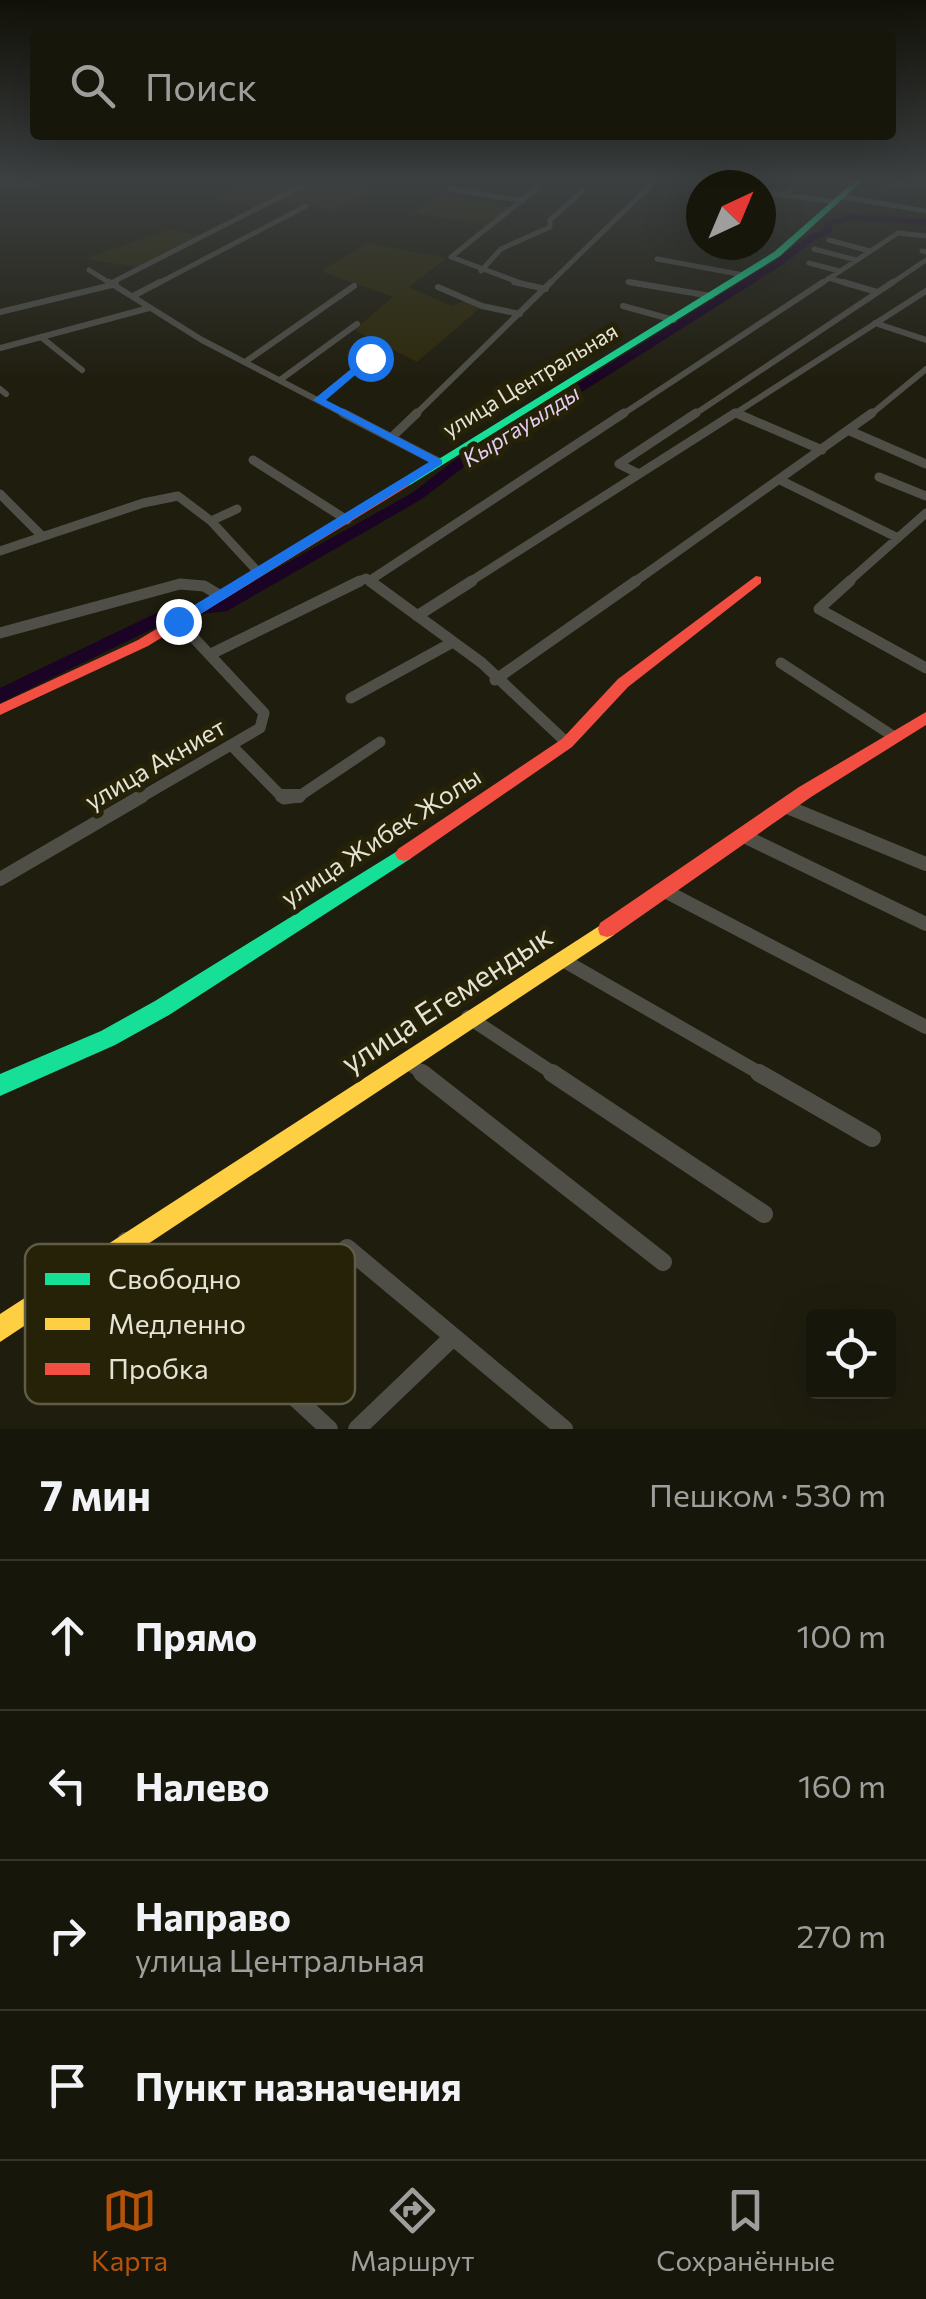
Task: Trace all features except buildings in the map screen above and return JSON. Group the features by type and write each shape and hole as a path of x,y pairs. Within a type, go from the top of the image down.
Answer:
{"street":[{"path":"0,312 114,283 183,248"},
{"path":"132,296 225,248"},
{"path":"462,248 451,256 481,270 546,289"},
{"path":"481,270 503,248"},
{"path":"391,438 588,248"},
{"name":"улица Центральная","path":"0,710 122,654 674,320 785,248"},
{"path":"858,248 870,251"},
{"path":"211,654 311,602 369,581 875,248"},
{"path":"814,250 856,260"},
{"path":"638,474 619,464 892,282 925,255"},
{"path":"657,259 744,275"},
{"path":"810,263 840,271"},
{"path":"90,270 245,362 438,462"},
{"path":"828,278 877,292"},
{"path":"628,282 711,296"},
{"path":"892,282 925,293"},
{"path":"245,362 354,286"},
{"path":"438,287 482,306 520,314"},
{"path":"417,616 925,293"},
{"path":"623,306 674,320"},
{"path":"0,348 150,308"},
{"path":"280,380 358,324"},
{"path":"876,324 926,340"},
{"path":"41,337 82,370"},
{"path":"318,400 370,358"},
{"path":"496,680 850,431 926,369"},
{"path":"736,413 822,450"},
{"path":"850,431 926,464"},
{"path":"253,460 346,520"},
{"path":"880,477 926,496"},
{"path":"780,480 898,538"},
{"path":"0,494 42,536"},
{"path":"0,551 171,495 182,498 211,521 258,572"},
{"path":"211,521 237,508"},
{"path":"926,514 820,610 926,668"},
{"name":"улица Жибек Жолы","path":"0,1085 108,1038 162,1008 567,743 624,683 756,580"},
{"path":"369,581 454,642 567,743"},
{"path":"0,633 180,584 204,586 214,598"},
{"name":"улица Акниет","path":"0,879 260,728 264,713 183,618"},
{"path":"351,698 454,642"},
{"path":"781,663 893,736"},
{"name":"улица Егемендык","path":"122,1244 665,891 785,806 926,718"},
{"path":"232,746 284,799 298,797 380,742"},
{"path":"785,806 926,864"},
{"path":"744,836 926,924"},
{"path":"665,891 926,1027"},
{"path":"561,958 872,1138"},
{"path":"468,1017 764,1214"},
{"path":"405,1060 662,1262"},
{"path":"126,1241 129,1244"},
{"path":"355,1255 564,1429"},
{"name":"улица Егемендык","path":"0,1329 25,1312"},
{"path":"357,1429 453,1337"},
{"path":"301,1404 328,1429"}],"shaded area":[{"path":"117,248 180,248 140,267 85,259"},
{"path":"359,248 392,248 447,258 409,287 451,306 464,301 480,308 417,362 354,330 393,297 321,271"}],"waterway":[{"name":"Кыргауылды","path":"0,696 173,612 221,607 417,496 460,463 799,248"}],"traffic: fast":[{"path":"406,483 784,248"},
{"path":"0,1085 108,1038 162,1008 404,854"}],"traffic: slow":[{"path":"129,1244 607,929"},
{"path":"0,1329 25,1313"}],"traffic: jam":[{"path":"0,710 143,643 406,483"},
{"path":"404,854 567,743 623,683 756,580"},
{"path":"607,929 805,792 926,718"}],"route":[{"path":"178,621 438,462 318,400 370,358"}]}
